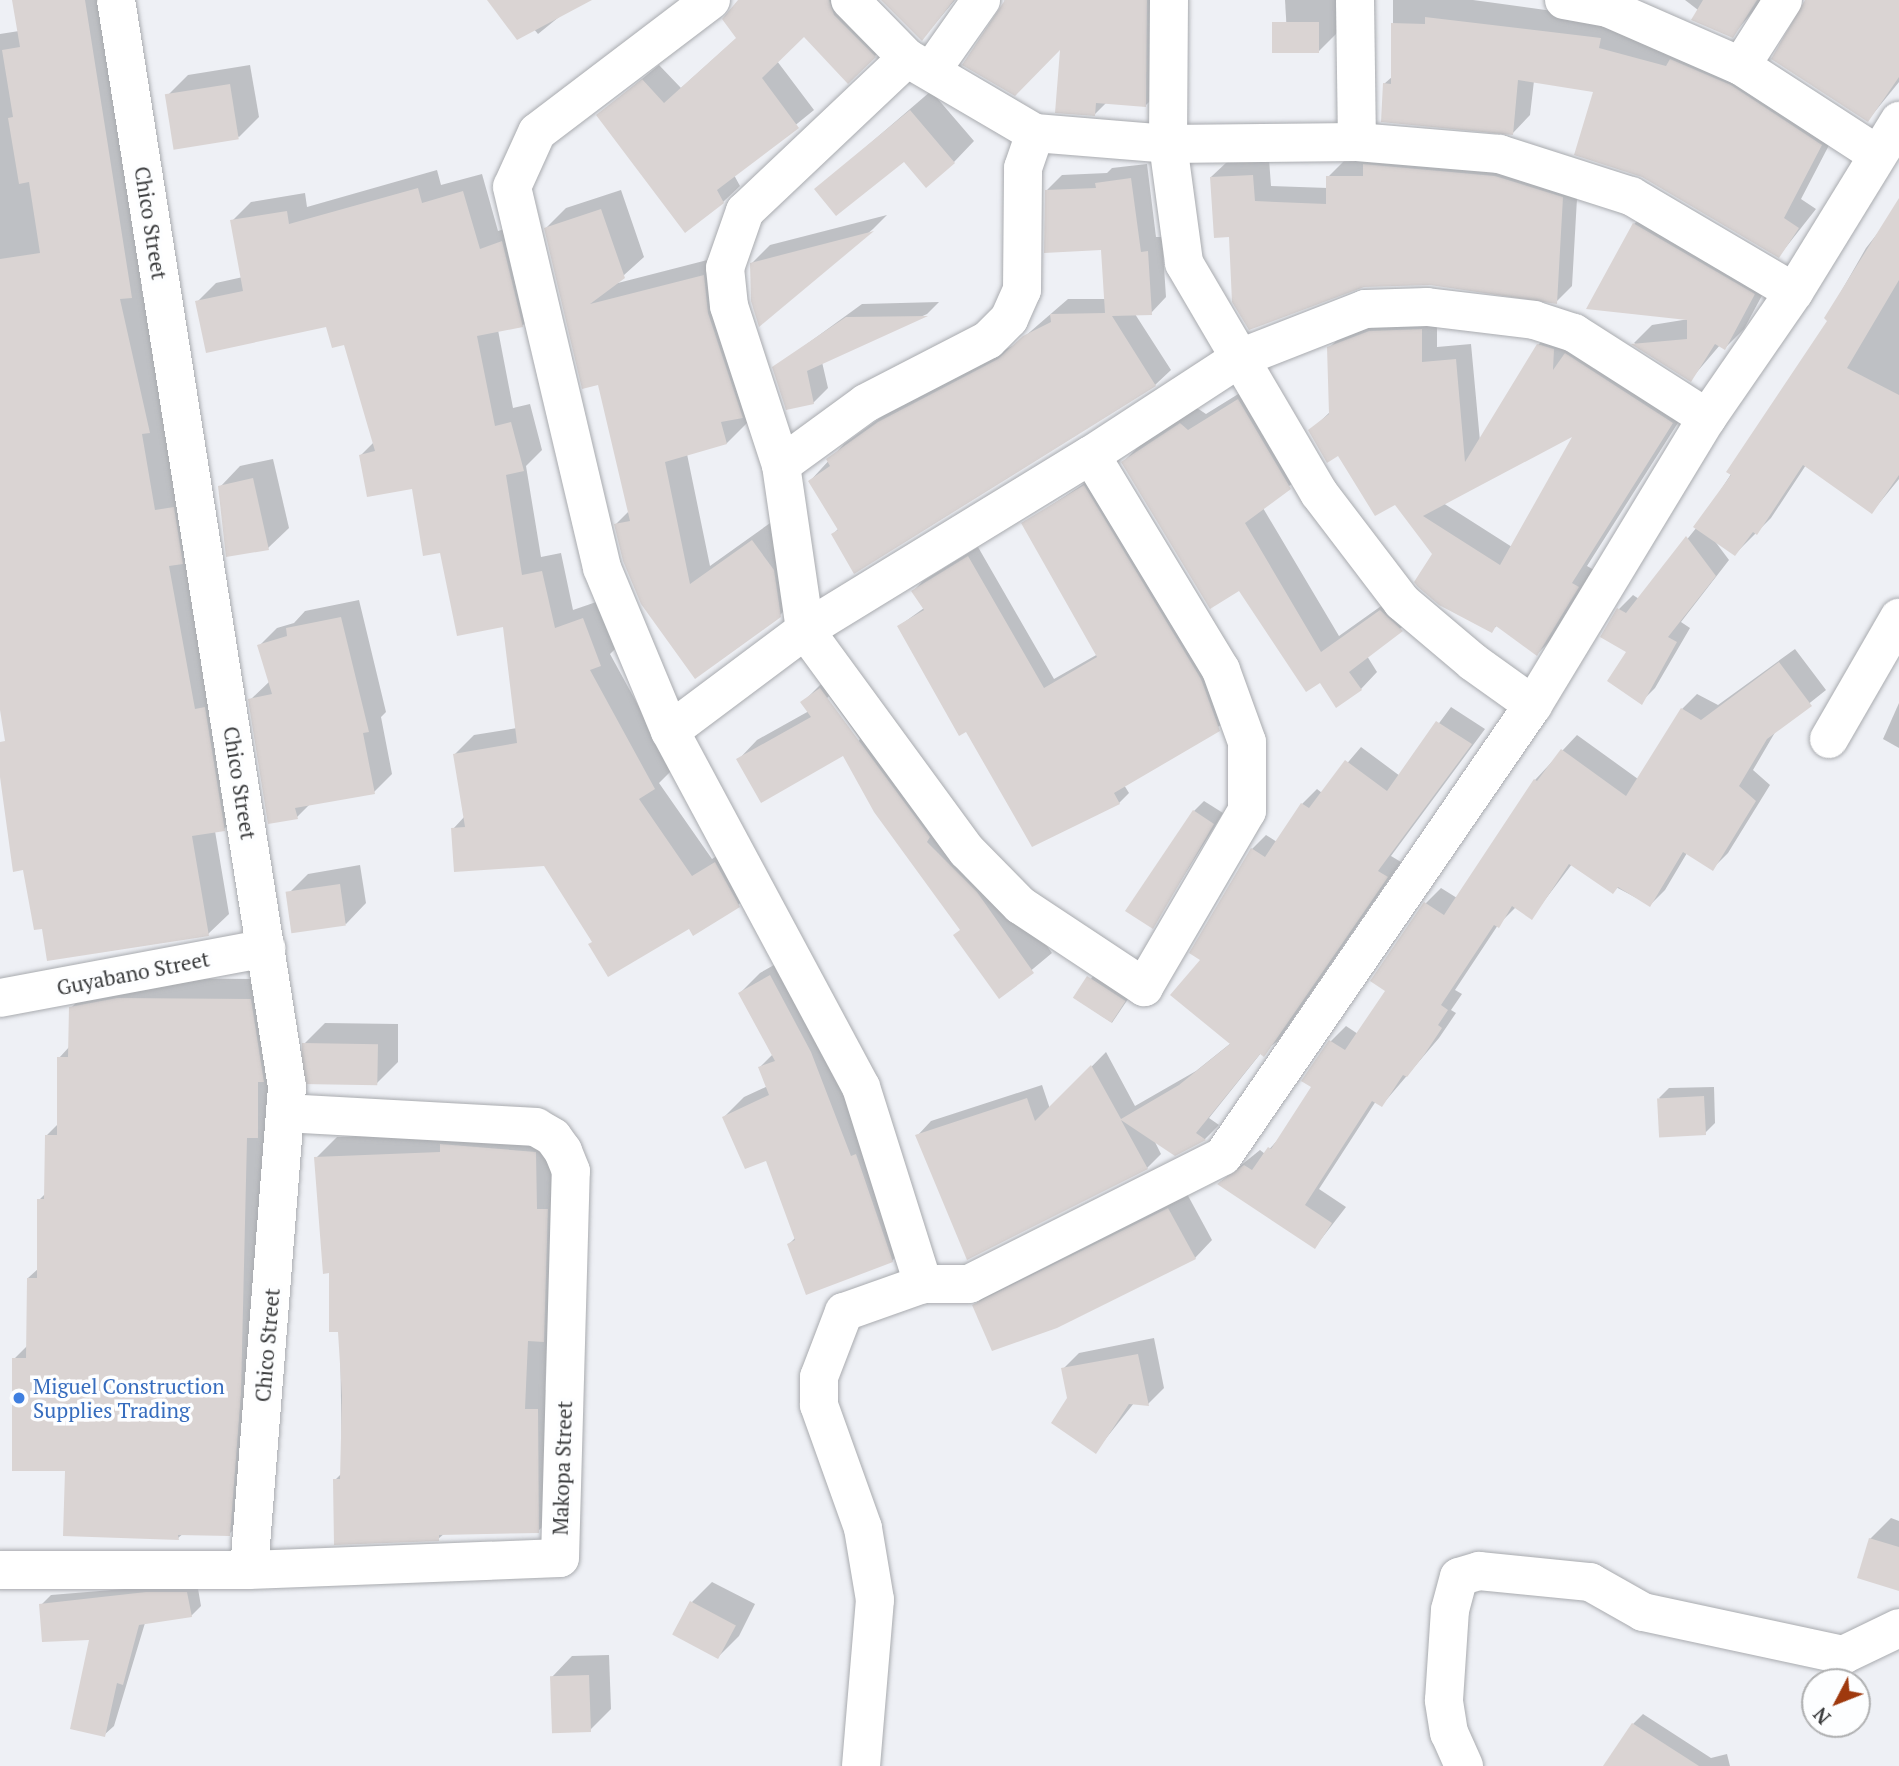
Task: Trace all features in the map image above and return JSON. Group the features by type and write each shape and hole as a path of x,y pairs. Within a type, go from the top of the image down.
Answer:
{"street":[{"name":"Chico Street","path":"116,0 287,1087 249,1570"},
{"path":"711,0 537,132 512,187 602,568 670,731 861,1087 923,1284"},
{"path":"850,0 919,65 1035,134 1167,144 1357,142 1499,154 1631,196 1794,292"},
{"path":"981,0 919,65 745,211 731,244 725,268 729,306 781,465 805,630 967,851 1020,905 1144,986 1247,811 1247,742 1221,670 1091,455"},
{"path":"1169,0 1167,144 1184,263 1319,494 1402,602 1473,662 1533,705"},
{"path":"1355,0 1357,142"},
{"path":"1564,0 1610,4 1741,66 1878,155"},
{"path":"1741,66 1783,0"},
{"path":"861,1766 875,1600 863,1528 819,1405 819,1377 844,1312 923,1284 969,1284 1223,1156 1533,705 1707,418 1794,292 1899,121"},
{"path":"781,465 866,403 988,341 1009,319 1022,290 1023,168 1035,134"},
{"path":"670,731 805,630 1091,455 1240,358 1365,309 1427,307 1534,320 1574,333 1707,418"},
{"path":"1829,739 1899,618"},
{"name":"Guyabano Street","path":"0,998 265,947"},
{"name":"Makopa Street","path":"0,1570 249,1570 560,1558 571,1171 563,1151 553,1137 536,1127 285,1112"},
{"path":"1464,1766 1449,1733 1444,1700 1450,1610 1459,1577 1479,1571 1590,1582 1643,1612 1843,1655 1899,1628"}],"building":[{"path":"12,0 85,0 132,298 120,299 150,433 142,434 155,510 174,507 183,564 169,566 195,709 205,707 225,831 192,836 209,936 47,961 42,929 34,930 23,870 13,872 0,777 0,742 5,741 0,710 0,259 40,253 29,182 19,184 8,118 13,117 2,50 20,47"},
{"path":"487,0 592,0 517,40"},
{"path":"738,0 829,0 834,15 876,57 848,84 804,37 762,78 799,128 717,190 724,203 685,233 596,115 642,79 664,103 736,38 722,19"},
{"path":"881,0 954,0 922,41"},
{"path":"1005,0 1147,0 1146,107 1096,103 1095,116 1055,113 1060,50 1015,96 962,65"},
{"path":"1703,0 1757,0 1733,38 1691,20"},
{"path":"1805,0 1899,0 1899,77 1868,122 1771,59"},
{"path":"1425,17 1601,38 1599,48 1666,66 1670,59 1731,85 1822,145 1784,218 1799,228 1779,258 1642,177 1574,155 1593,92 1518,80 1513,135 1381,122 1383,83 1391,84 1391,23 1425,24"},
{"path":"1272,22 1319,22 1319,53 1272,53"},
{"path":"230,84 239,139 174,150 165,94"},
{"path":"910,110 955,163 926,188 904,162 836,216 814,189"},
{"path":"1363,164 1495,176 1563,197 1557,304 1430,285 1364,287 1249,330 1232,302 1229,237 1214,238 1210,177 1253,175 1255,201 1326,204 1326,176 1363,176"},
{"path":"1131,178 1141,252 1148,251 1152,315 1112,316 1156,386 854,574 831,534 838,530 808,481 830,466 826,459 878,422 998,359 1023,336 1051,322 1050,314 1105,313 1101,250 1044,253 1045,190 1096,188 1095,183"},
{"path":"418,188 422,203 463,191 480,249 502,241 523,327 477,336 495,426 511,422 524,471 506,475 522,575 542,571 555,628 583,618 601,666 590,670 655,789 639,799 692,876 715,862 740,907 693,936 689,929 608,977 588,944 592,942 544,866 454,872 451,828 465,827 453,754 517,743 503,627 457,636 440,553 423,556 412,489 367,497 359,455 375,451 344,345 332,348 326,327 206,353 195,301 243,291 230,220 287,211 289,224"},
{"path":"1899,198 1899,280 1847,368 1899,395 1899,475 1872,514 1803,465 1757,535 1753,532 1735,556 1693,527 1731,475 1726,472 1827,321 1824,318"},
{"path":"601,209 625,278 590,304 704,275 708,313 743,418 721,422 727,444 665,462 690,584 752,540 774,570 781,617 695,679 641,604 623,561 614,524 630,521 598,385 582,389 544,228"},
{"path":"1633,223 1755,294 1725,350 1715,344 1691,382 1631,344 1687,339 1687,320 1586,309"},
{"path":"874,231 759,327 751,301 750,263"},
{"path":"928,316 807,371 814,404 786,410 772,367 846,317"},
{"path":"1422,329 1422,362 1456,359 1465,462 1537,344 1554,349 1553,370 1565,353 1673,423 1572,583 1579,587 1537,656 1496,626 1492,633 1439,605 1418,587 1414,582 1432,554 1395,505 1375,516 1338,456 1327,463 1308,430 1329,414 1327,347 1369,331","holes":["1572,437 1500,565 1423,516"]},
{"path":"1238,399 1291,489 1245,523 1321,652 1380,610 1403,631 1349,672 1362,690 1336,708 1320,683 1306,692 1239,591 1210,609 1121,462 1180,423 1188,430"},
{"path":"253,478 269,550 226,557 218,486"},
{"path":"1084,485 1201,679 1220,731 1114,793 1120,804 1032,847 966,732 959,736 897,626 924,610 911,591 968,556 1044,688 1097,657 1021,523"},
{"path":"1686,536 1716,576 1668,637 1677,642 1642,705 1607,681 1626,652 1600,637 1617,608 1626,613"},
{"path":"341,617 369,732 363,733 375,794 295,808 298,819 268,824 248,699 272,694 257,645 287,636 286,628"},
{"path":"1779,662 1812,706 1767,739 1739,786 1756,801 1713,871 1683,852 1650,907 1618,887 1613,894 1569,864 1532,920 1512,906 1499,928 1494,925 1441,1005 1448,1010 1438,1025 1442,1028 1424,1055 1407,1077 1403,1075 1382,1107 1372,1101 1305,1205 1332,1223 1315,1249 1217,1184 1244,1165 1252,1170 1268,1147 1271,1149 1311,1087 1301,1081 1329,1040 1345,1050 1385,991 1370,981 1424,902 1444,915 1534,779 1537,781 1561,749 1626,796 1681,708 1701,720"},
{"path":"820,688 930,837 927,842 977,892 1034,973 999,999 953,935 960,930 874,812 843,756 761,803 736,759 811,717 800,702"},
{"path":"1436,721 1472,744 1378,871 1388,877 1264,1057 1260,1054 1196,1133 1206,1140 1175,1156 1121,1120 1148,1169 967,1260 915,1135 1027,1098 1035,1121 1091,1065 1121,1119 1179,1085 1230,1044 1170,995 1200,960 1189,953 1251,848 1265,857 1301,803 1309,808 1345,760 1387,791"},
{"path":"1193,810 1214,824 1153,929 1125,911"},
{"path":"340,884 346,926 291,933 286,892"},
{"path":"770,975 811,1052 851,1156 856,1154 893,1262 806,1295 787,1244 795,1240 766,1161 745,1169 722,1117 769,1095 758,1067 775,1061 738,993"},
{"path":"1087,976 1126,1001 1111,1023 1073,998"},
{"path":"117,998 251,999 264,1082 258,1082 258,1138 247,1138 241,1393 230,1536 178,1535 179,1540 63,1536 65,1471 12,1471 12,1358 26,1358 27,1278 37,1278 37,1199 44,1199 45,1135 57,1135 57,1057 68,1057 69,1007"},
{"path":"302,1043 378,1044 377,1085 301,1084"},
{"path":"1704,1096 1706,1135 1659,1137 1657,1098"},
{"path":"440,1144 536,1152 537,1209 548,1209 544,1342 528,1341 525,1409 538,1409 539,1533 439,1535 439,1541 334,1545 333,1479 340,1479 342,1396 338,1332 329,1332 329,1273 323,1274 314,1157 440,1152"},
{"path":"1168,1208 1196,1259 1057,1328 992,1351 972,1305"},
{"path":"1138,1354 1149,1406 1129,1404 1096,1454 1051,1423 1067,1398 1061,1368"},
{"path":"1869,1538 1899,1547 1899,1591 1857,1578"},
{"path":"146,1592 187,1592 192,1617 139,1625 123,1685 117,1683 105,1737 70,1729 89,1640 42,1642 39,1604"},
{"path":"690,1601 736,1625 718,1659 672,1635"},
{"path":"589,1675 591,1732 552,1733 550,1676"},
{"path":"1632,1723 1699,1766 1603,1766"}],"place":[{"name":"Miguel Construction Supplies Trading","path":"19,1398"}]}
